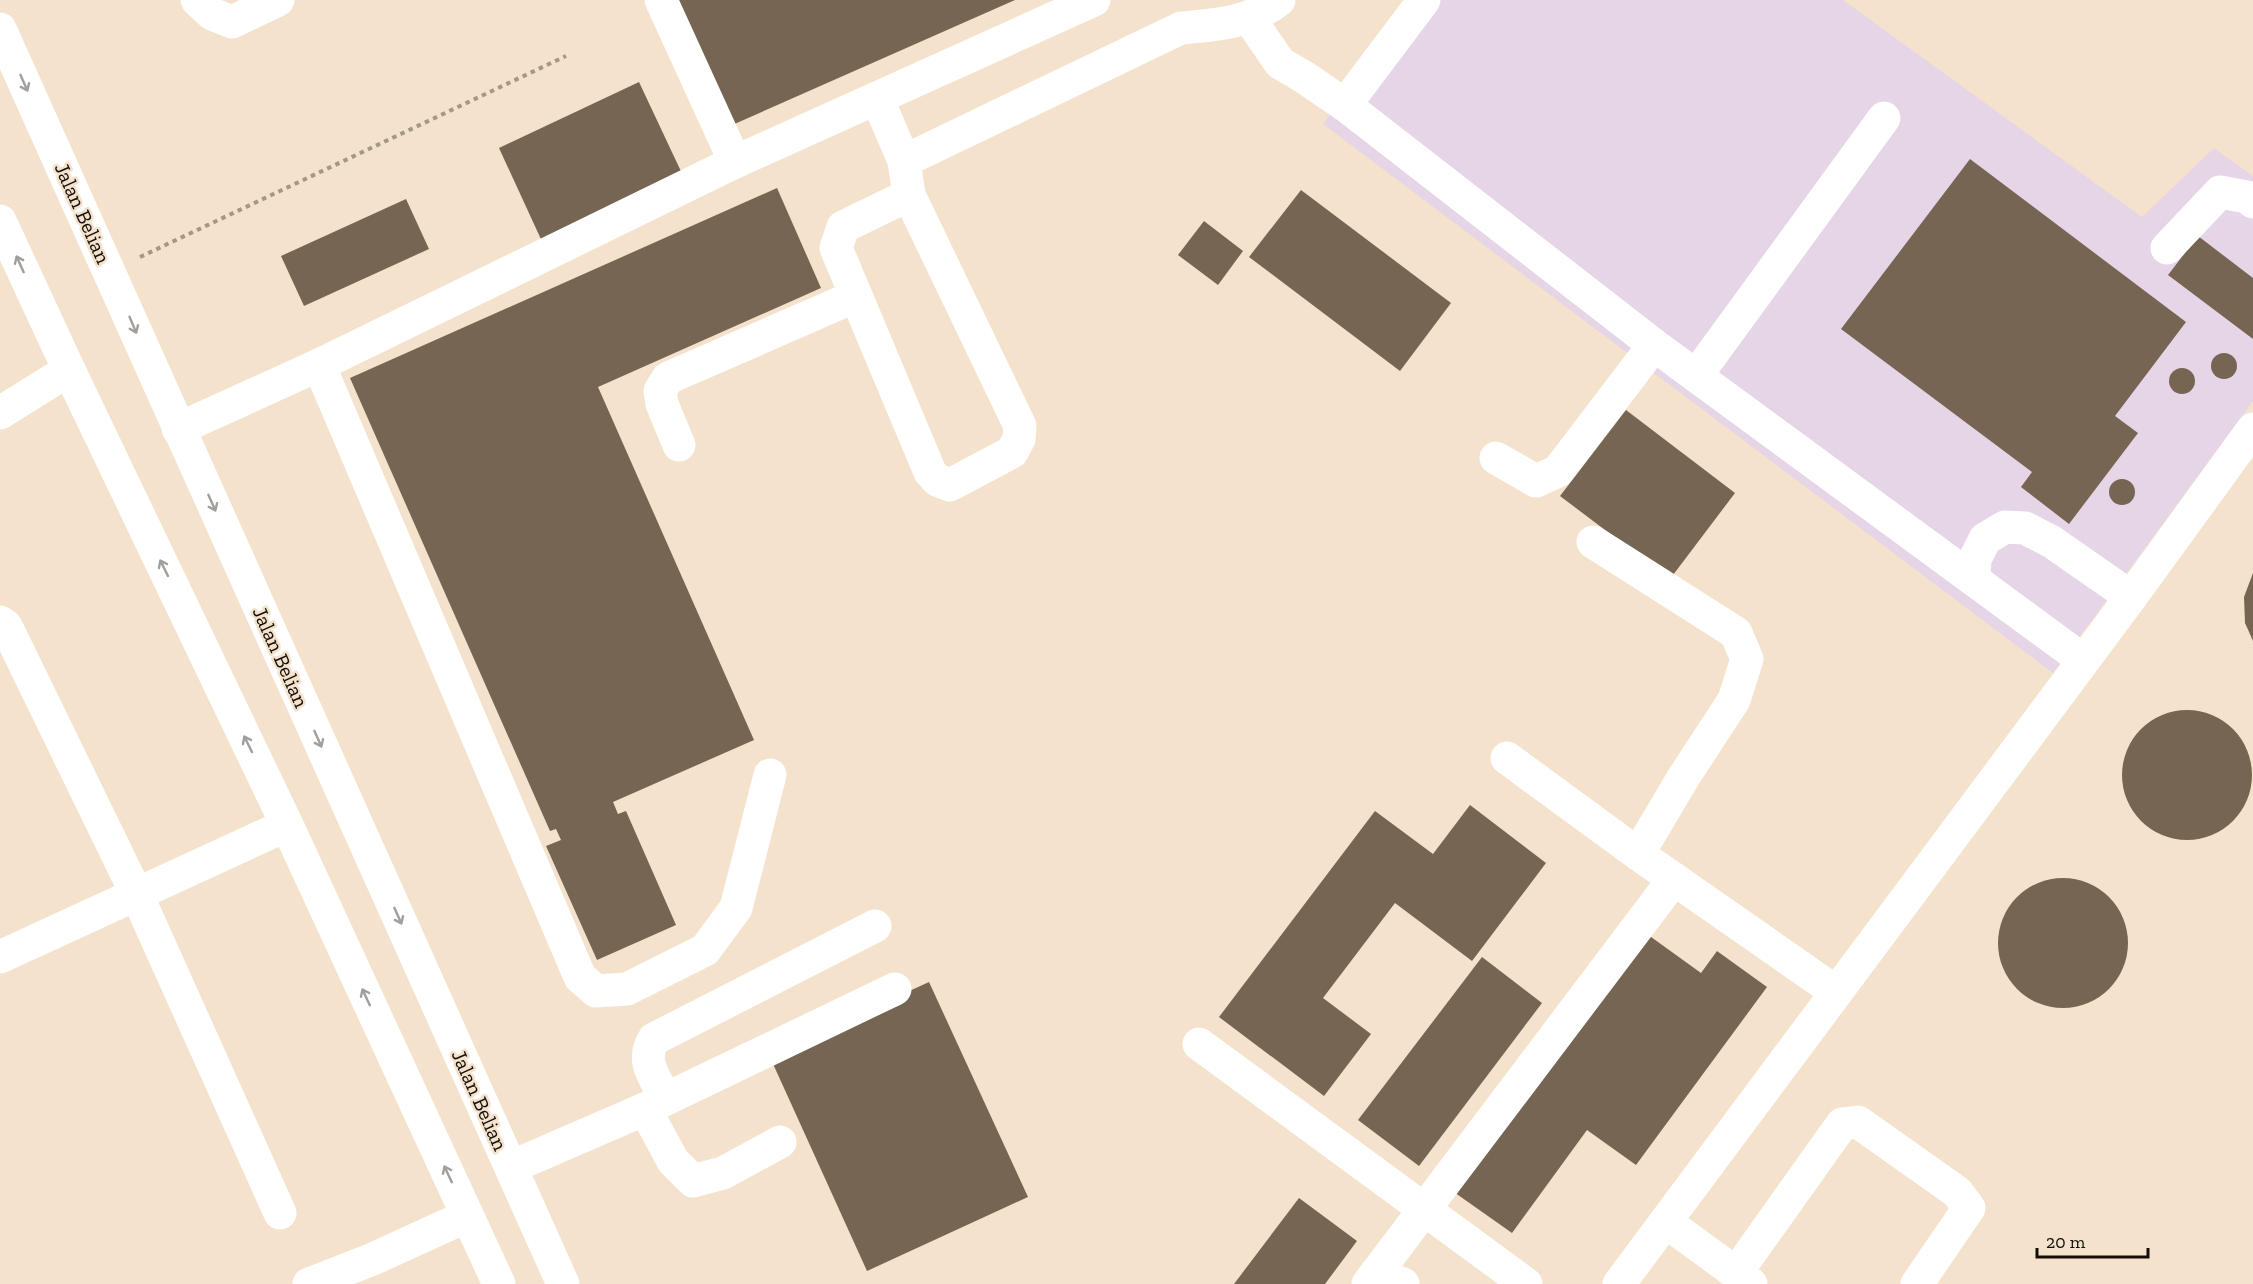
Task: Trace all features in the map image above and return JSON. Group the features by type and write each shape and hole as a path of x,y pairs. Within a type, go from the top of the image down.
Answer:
{"street":[{"path":"197,0 212,14 232,22 278,0"},
{"path":"661,0 735,162"},
{"path":"178,429 319,365 735,162 1094,0"},
{"path":"904,161 1181,28 1215,25 1248,18 1279,0"},
{"path":"1345,105 1424,0"},
{"path":"1248,18 1280,63 1304,76 1345,105 1695,376 2083,660"},
{"name":"Jalan Belian","path":"0,29 563,1284"},
{"path":"877,98 904,161 909,195 1020,426 1019,440 1012,452 950,485 937,480 930,472 836,248 843,227 909,195"},
{"path":"1695,376 1884,118"},
{"path":"2167,248 2220,192 2247,197 2253,202"},
{"path":"0,221 287,825 499,1284"},
{"path":"680,445 662,404 660,391 668,378 856,296"},
{"path":"1496,458 1536,481 1558,471 1654,345"},
{"path":"319,365 580,977 596,991 627,990 705,950 736,908 770,775"},
{"path":"0,413 69,370"},
{"path":"1619,1284 2131,597 2253,429"},
{"path":"1974,580 1975,559 1985,539 2006,527 2025,528 2052,542 2131,597"},
{"path":"1593,542 1736,633 1747,659 1734,700 1683,778 1638,854"},
{"path":"0,622 6,626 137,895 280,1213"},
{"path":"1508,758 1638,854 1836,992"},
{"path":"0,957 287,825"},
{"path":"1383,1280 1424,1208 1674,879"},
{"path":"780,1142 723,1173 693,1181 673,1161 656,1104 647,1050 654,1039 874,926"},
{"path":"511,1167 610,1122 656,1104 896,989"},
{"path":"1199,1044 1526,1284"},
{"path":"1666,1222 1744,1279 1842,1124 1858,1122 1957,1192 1969,1208 1917,1284"},
{"path":"309,1284 467,1216"}],"path":[{"path":"110,271 566,56"}],"shaded area":[{"path":"1416,0 1843,0 2142,217 2214,148 2253,176 2253,401 2053,673 1323,124"}],"building":[{"path":"675,0 1015,0 730,126"},
{"path":"639,82 686,182 545,248 499,148"},
{"path":"1970,159 2186,322 2115,416 2138,433 2069,524 2021,487 2032,472 1841,329"},
{"path":"777,188 821,288 598,387 754,740 613,802 618,814 626,811 676,925 597,960 546,846 561,840 556,829 550,831 350,378"},
{"path":"1301,190 1451,303 1400,371 1249,257"},
{"path":"406,199 429,249 304,306 281,256"},
{"path":"1204,221 1243,251 1218,285 1178,255"},
{"path":"2198,236 2253,278 2253,339 2168,275"},
{"path":"2224,353 2233,357 2237,366 2233,375 2224,379 2215,375 2211,366 2215,357"},
{"path":"2182,368 2191,372 2195,381 2191,390 2182,394 2173,390 2169,381 2173,372"},
{"path":"1626,410 1735,493 1670,579 1560,496"},
{"path":"2122,479 2131,483 2135,492 2131,501 2122,505 2113,501 2109,492 2113,483"},
{"path":"2253,573 2253,641 2245,623 2244,597"},
{"path":"2187,710 2212,715 2233,729 2247,750 2252,775 2247,800 2233,821 2212,835 2187,840 2162,835 2141,821 2127,800 2122,775 2127,750 2141,729 2162,715"},
{"path":"1470,805 1546,863 1472,961 1395,903 1323,998 1371,1034 1324,1096 1219,1017 1375,811 1433,854"},
{"path":"2063,878 2088,883 2109,897 2123,918 2128,943 2123,968 2109,989 2088,1003 2063,1008 2038,1003 2017,989 2003,968 1998,943 2003,918 2017,897 2038,883"},
{"path":"1640,929 1701,973 1717,951 1767,987 1636,1165 1587,1130 1512,1233 1451,1190"},
{"path":"1482,957 1542,1003 1419,1166 1358,1120"},
{"path":"929,982 1028,1197 867,1271 769,1055"},
{"path":"1299,1198 1357,1241 1325,1284 1234,1284"}]}
